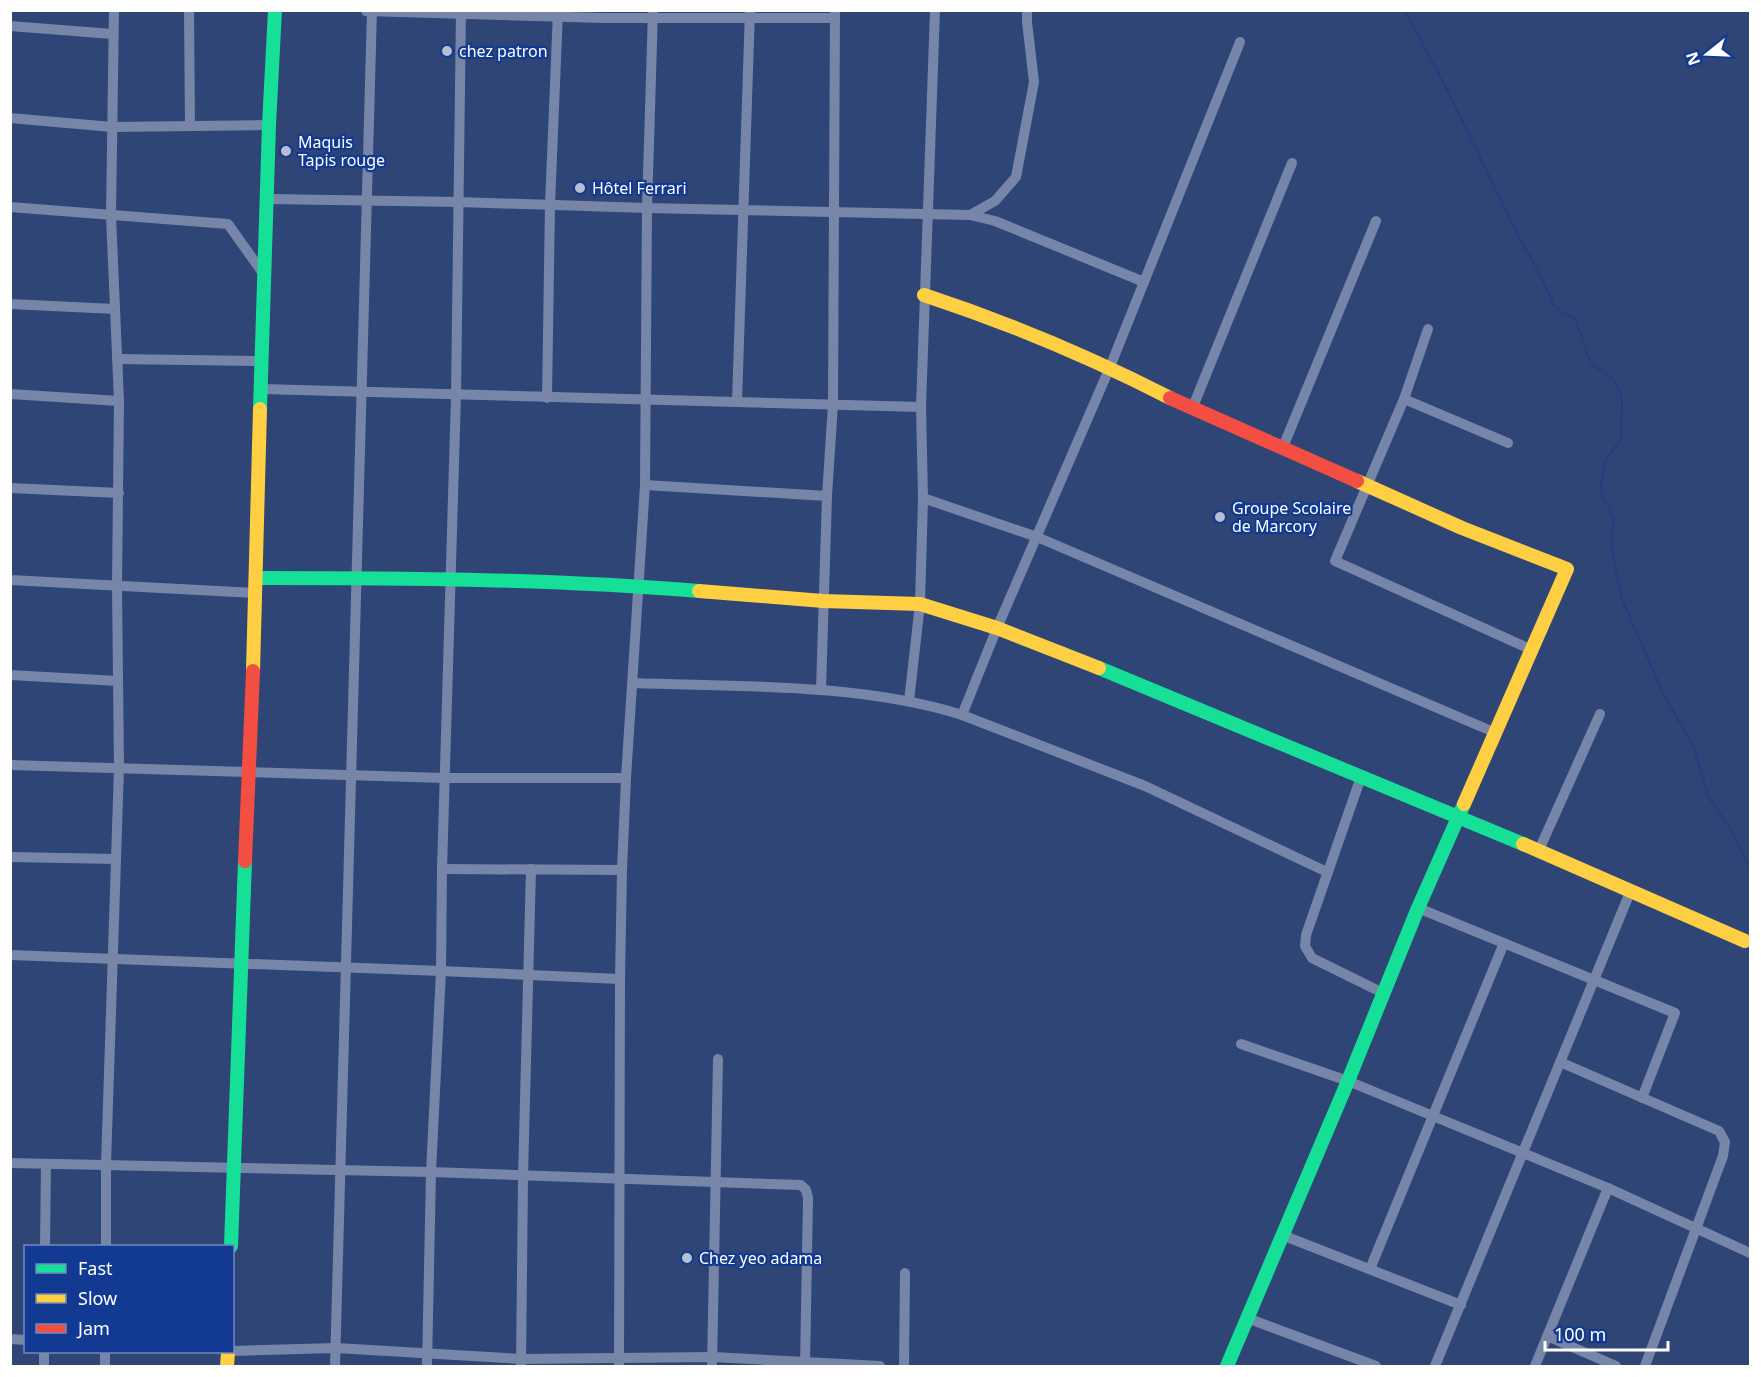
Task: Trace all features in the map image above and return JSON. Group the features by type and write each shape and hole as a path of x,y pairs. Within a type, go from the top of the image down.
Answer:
{"street":[{"path":"106,1245 106,1164 119,768 118,401 111,216 114,10"},
{"path":"189,10 190,126"},
{"path":"231,1245 256,578 269,125 275,10"},
{"path":"366,10 558,14 835,14 832,404 826,496 821,690"},
{"path":"909,701 920,604 923,498 921,407 935,10"},
{"path":"970,215 995,201 1016,177 1034,82 1027,10"},
{"path":"335,1366 372,11"},
{"path":"427,1366 431,1172 441,971 456,396 461,11"},
{"path":"547,398 549,205 558,14"},
{"path":"619,1363 622,870 645,485 647,208 653,14"},
{"path":"737,402 749,15"},
{"path":"10,26 112,34"},
{"path":"962,715 997,628 1110,367 1240,42"},
{"path":"10,118 112,127 269,125"},
{"path":"1192,409 1292,163"},
{"path":"268,199 970,215 995,221 1144,282"},
{"path":"10,207 228,224 265,276"},
{"path":"1283,447 1376,221"},
{"path":"924,295 993,318 1110,367 1192,409 1283,447 1462,528 1567,569 1418,908 1227,1366"},
{"path":"10,304 115,309"},
{"path":"1428,329 1404,399 1335,561 1533,650"},
{"path":"117,359 261,361"},
{"path":"261,389 921,407"},
{"path":"10,394 118,401"},
{"path":"1404,399 1508,443"},
{"path":"645,485 826,496"},
{"path":"10,488 119,493"},
{"path":"923,498 1037,537 1496,733"},
{"path":"256,578 358,578 639,586 823,601 920,604 997,628 1082,661 1539,850 1745,941"},
{"path":"10,580 255,592"},
{"path":"10,675 118,681"},
{"path":"634,683 821,690 933,705 1145,786 1327,872"},
{"path":"1539,850 1600,714"},
{"path":"10,765 445,778 626,778"},
{"path":"1361,777 1306,935 1305,946 1312,958 1383,993"},
{"path":"10,857 116,859"},
{"path":"442,869 622,870"},
{"path":"521,1363 531,869"},
{"path":"1435,1366 1631,890"},
{"path":"1418,908 1675,1013 1642,1098"},
{"path":"1370,1269 1504,943"},
{"path":"10,955 620,980"},
{"path":"1241,1044 1347,1081 1433,1116 1608,1188 1750,1253"},
{"path":"713,1362 718,1059"},
{"path":"1560,1062 1719,1131 1725,1142 1723,1156 1698,1229 1645,1366"},
{"path":"10,1162 431,1172 801,1185 806,1190 808,1198 805,1364"},
{"path":"45,1245 46,1164"},
{"path":"1535,1366 1608,1188"},
{"path":"1282,1235 1461,1305"},
{"path":"904,1366 905,1273"},
{"path":"1247,1318 1376,1366"},
{"path":"1547,1336 1616,1366"},
{"path":"234,1351 336,1348 427,1353 521,1363 713,1362 880,1366"}],"waterway":[{"path":"1405,10 1520,239 1538,270 1553,304 1563,313 1575,318 1591,364 1612,378 1619,389 1622,401 1621,439 1606,459 1601,483 1602,496 1614,520 1611,544 1621,597 1662,691 1693,746 1709,798 1731,829 1750,870"}],"traffic: fast":[{"path":"260,409 275,10"},
{"path":"256,578 533,582 699,591"},
{"path":"1099,668 1523,844"},
{"path":"1227,1366 1348,1081 1418,908 1464,804"},
{"path":"231,1245 245,861"}],"traffic: slow":[{"path":"924,295 1049,342 1170,398"},
{"path":"253,671 260,409"},
{"path":"1357,481 1462,528 1567,569 1464,804"},
{"path":"699,591 823,601 920,604 997,628 1099,668"},
{"path":"1523,844 1745,941"},
{"path":"227,1366 228,1353"}],"traffic: jam":[{"path":"1170,398 1357,481"},
{"path":"245,861 253,671"}],"place":[{"name":"chez patron","path":"447,51"},
{"name":"Maquis Tapis rouge","path":"286,151"},
{"name":"Hôtel Ferrari","path":"580,188"},
{"name":"Groupe Scolaire de Marcory","path":"1220,517"},
{"name":"Chez yeo adama","path":"687,1258"}]}
